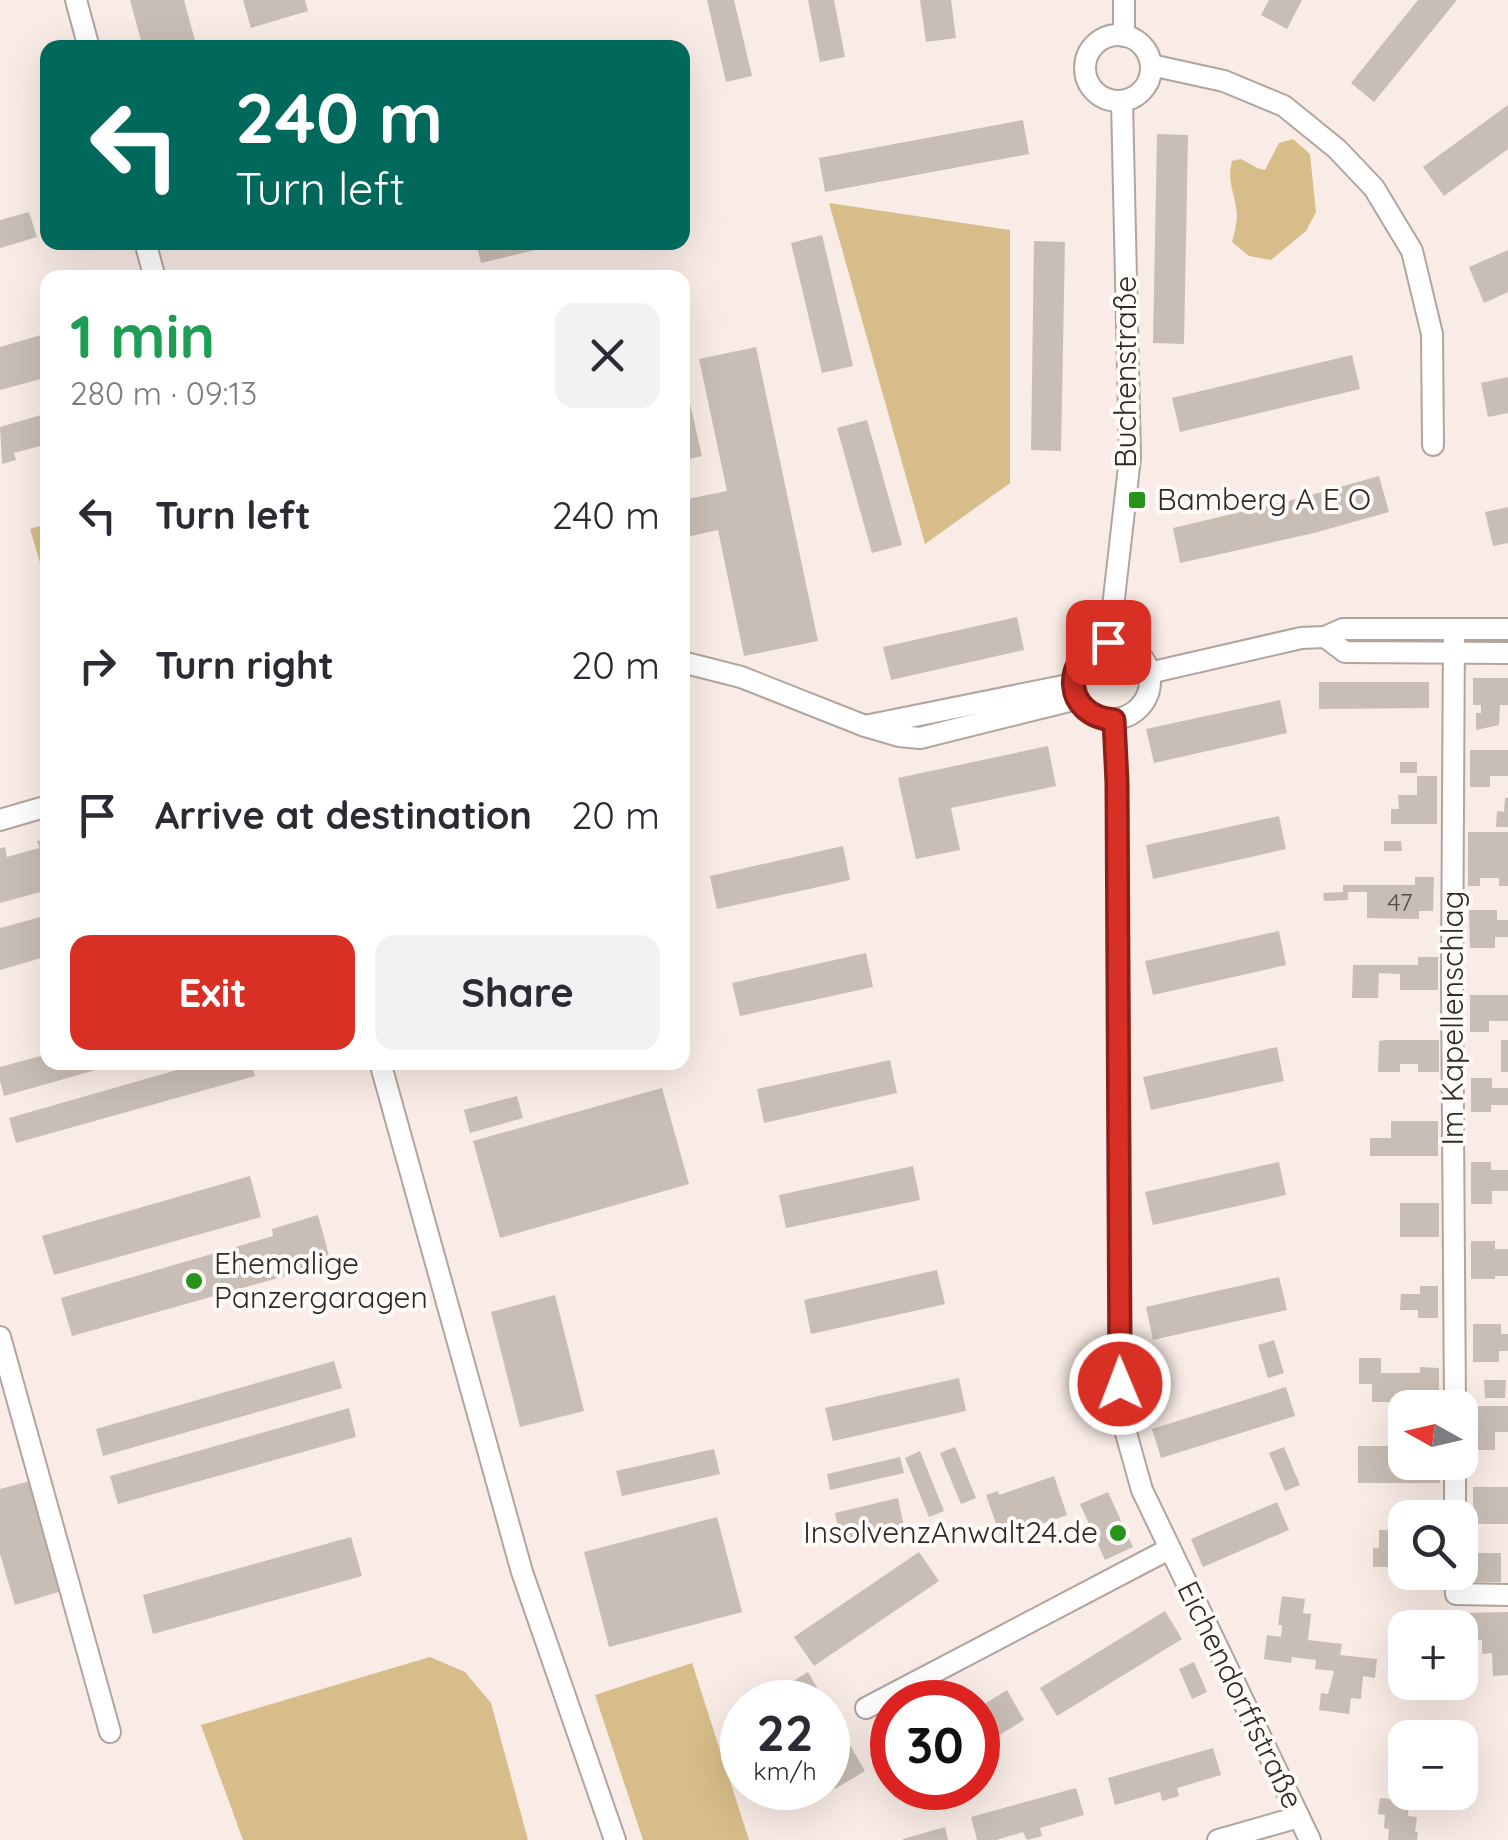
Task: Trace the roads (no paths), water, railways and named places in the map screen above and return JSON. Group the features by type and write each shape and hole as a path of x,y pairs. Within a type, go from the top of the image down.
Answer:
{"street":[{"path":"76,0 87,40"},
{"path":"1124,0 1124,36"},
{"path":"1112,36 1124,36 1141,45 1151,65 1144,90 1122,101 1110,101 1091,88 1084,66 1092,48 1112,36"},
{"path":"1151,65 1224,81 1284,106 1337,148 1374,188 1412,251 1432,334 1433,445"},
{"name":"Buchenstraße","path":"1108,642 1130,458 1122,101"},
{"path":"1150,673 1301,638 1325,637 1342,628 1508,628"},
{"name":"Im Kapellenschlag","path":"1454,629 1455,1390"},
{"path":"1325,637 1346,652 1508,653"},
{"path":"1108,642 1135,650 1150,673 1146,699 1127,717 1114,720 1092,715 1075,691 1075,669 1082,656 1094,646 1108,642"},
{"path":"690,664 741,677 864,726 1075,691"},
{"path":"1114,720 1120,1384"},
{"path":"0,820 40,808"},
{"path":"382,1070 522,1572 615,1840"},
{"path":"0,1337 110,1732"},
{"name":"Eichendorffstraße","path":"1126,1424 1142,1490 1310,1840"},
{"name":"Eichendorffstraße","path":"866,1708 1169,1550"},
{"path":"1456,1590 1456,1594 1508,1594"},
{"path":"1218,1840 1299,1817"}],"place":[{"name":"Bamberg A E O","path":"1137,500"},
{"name":"Ehemalige Panzergaragen","path":"194,1281"},
{"name":"InsolvenzAnwalt24.de","path":"1118,1533"}]}
